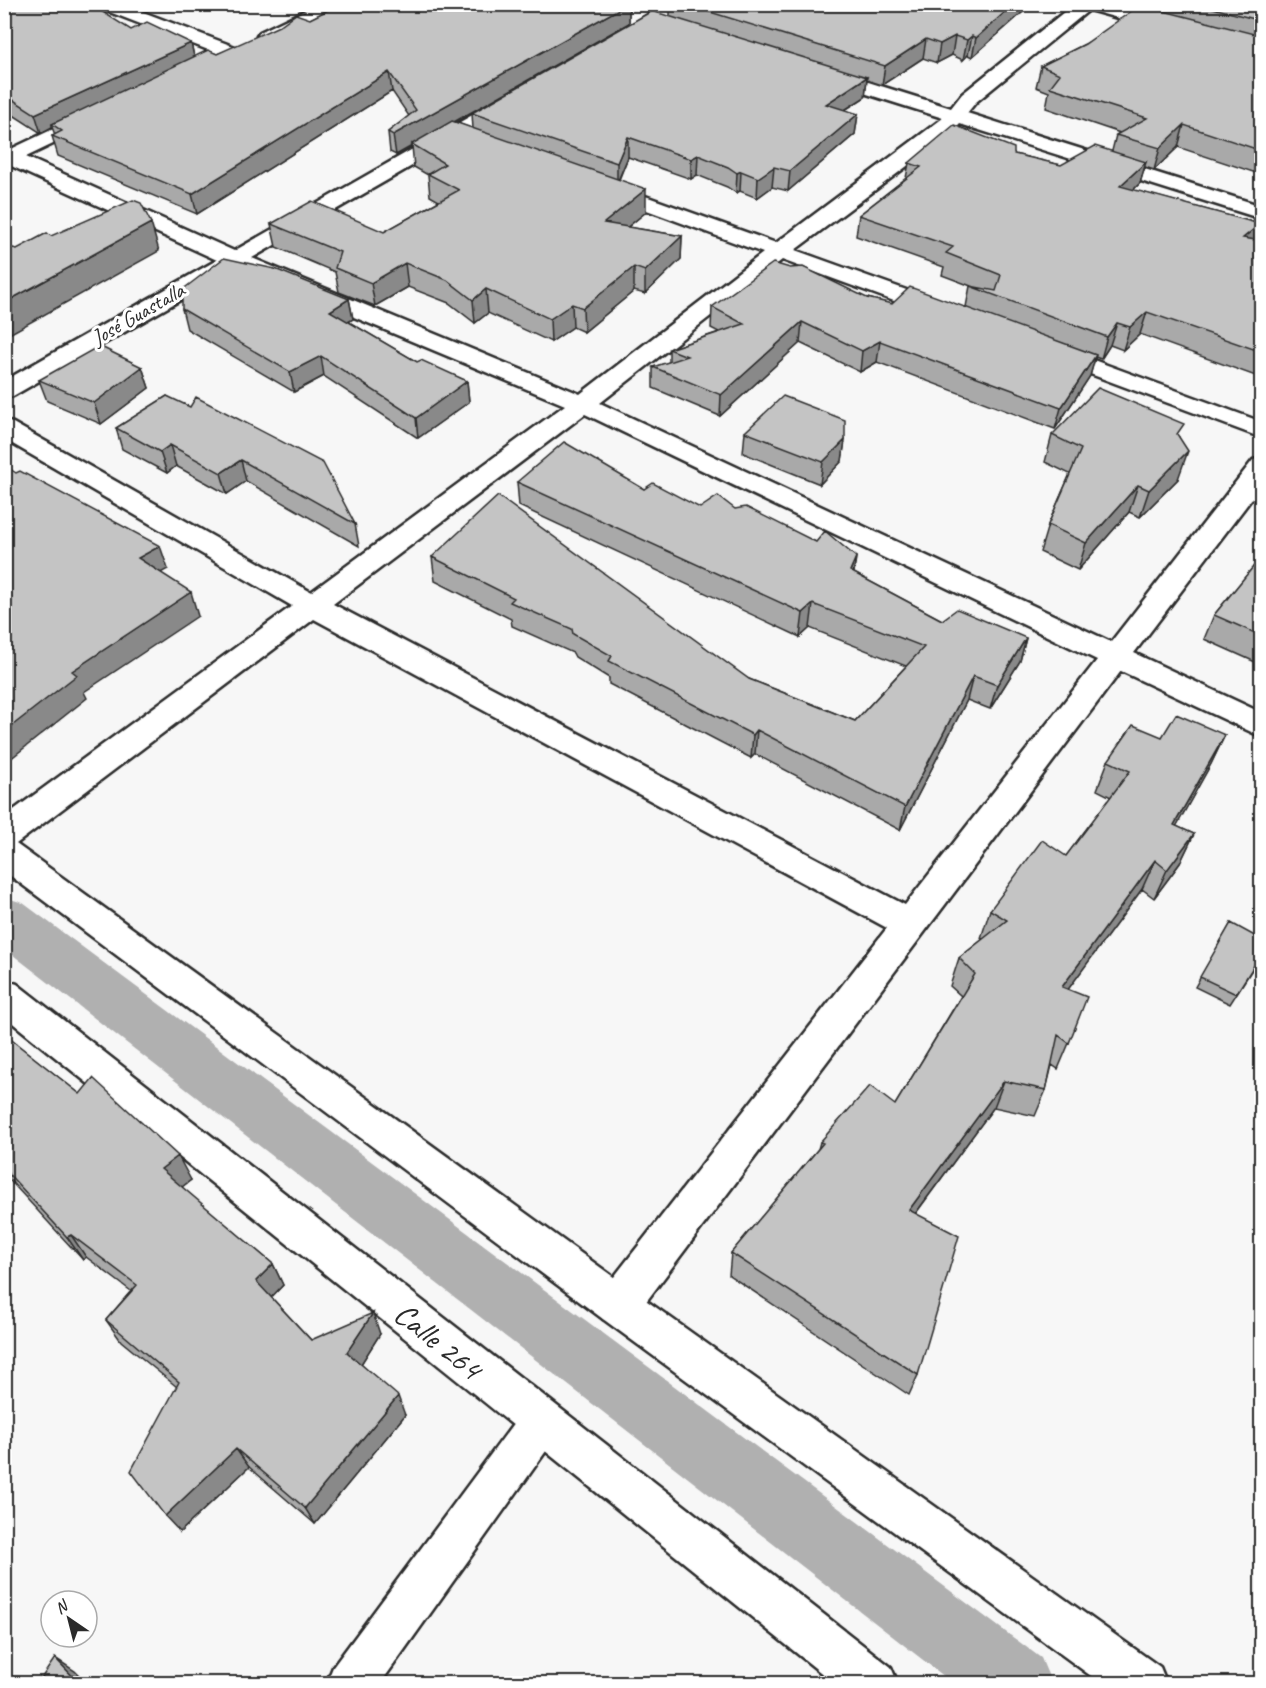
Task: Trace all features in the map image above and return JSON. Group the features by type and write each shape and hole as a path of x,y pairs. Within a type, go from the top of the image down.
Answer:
{"street":[{"path":"105,4 231,52"},
{"path":"210,62 333,4"},
{"path":"601,49 679,4"},
{"path":"4,835 582,404 781,250 947,127 969,98 1086,5 1185,31"},
{"path":"629,14 673,28"},
{"path":"809,70 1262,213"},
{"name":"José Guastalla","path":"4,391 531,89"},
{"path":"6,157 105,112"},
{"path":"452,135 474,142"},
{"path":"6,157 234,259 582,404 1262,726"},
{"path":"584,181 781,250 960,317"},
{"path":"1027,343 1262,431"},
{"path":"4,428 311,605 910,924"},
{"path":"618,1305 1262,466"},
{"path":"4,853 618,1305 1143,1683"},
{"name":"Calle 264","path":"4,995 541,1422 874,1683"},
{"path":"350,1683 541,1422"}],"building":[{"path":"4,4 90,4 131,30 147,22 191,43 35,114 4,94"},
{"path":"340,4 628,4 393,135 388,132 416,110 389,72 192,194 52,136 62,131 52,124 208,50 217,54 279,26 296,14 310,19"},
{"path":"684,4 1014,4 976,38 972,36 967,40 955,36 940,44 926,39 885,66"},
{"path":"1198,4 1262,4 1262,21"},
{"path":"1140,5 1262,36 1262,151 1184,125 1160,148 1116,135 1147,118 1050,87 1060,74 1041,66 1085,44"},
{"path":"652,11 867,77 826,104 858,114 790,171 774,167 758,178 741,171 737,173 698,155 691,159 628,137 617,163 472,113"},
{"path":"452,121 646,189 604,223 682,236 645,271 634,267 583,308 572,304 550,319 486,289 473,300 447,280 405,263 371,283 335,268 340,252 271,224 312,201 384,232 459,190 428,174 445,164 412,144"},
{"path":"954,125 1014,148 1014,154 1061,165 1095,146 1146,162 1120,186 1260,224 1243,238 1262,241 1262,352 1147,312 1130,327 1117,323 1107,337 970,286 996,291 1001,275 946,253 953,247 859,215 921,167 909,163"},
{"path":"133,200 141,203 151,223 4,303 4,246 17,249 47,233 51,236"},
{"path":"224,258 275,269 349,299 330,311 417,362 421,360 467,381 416,418 321,356 290,372 182,309 182,290"},
{"path":"773,263 790,268 803,267 867,298 892,304 910,287 1096,355 1061,408 880,341 862,351 802,322 721,395 653,367 687,356 669,349 744,324 712,307"},
{"path":"99,346 142,367 94,403 39,380"},
{"path":"1098,388 1184,424 1177,434 1188,451 1149,490 1138,485 1086,543 1048,525 1081,449 1052,435"},
{"path":"167,396 190,407 196,397 323,463 355,524 241,460 221,473 170,445 160,452 116,428"},
{"path":"783,396 845,420 845,440 823,462 745,432"},
{"path":"564,442 644,489 653,483 700,508 718,496 735,509 746,507 816,542 825,531 856,557 850,571 942,620 957,609 1026,638 997,685 973,676 905,807 757,730 753,735 609,661 612,656 573,634 572,629 510,602 514,598 432,557 498,496 749,679 855,721 924,647 813,604 803,613 517,482"},
{"path":"4,465 16,473 20,471 160,546 138,558 191,592 72,671 77,675 4,732"},
{"path":"1262,556 1262,636 1214,615"},
{"path":"1176,714 1225,735 1174,825 1194,834 1167,870 1155,860 1062,987 1087,997 1069,1043 1058,1035 1046,1090 1004,1081 909,1210 959,1236 918,1375 731,1253 823,1143 820,1142 870,1086 895,1105 975,974 959,958 1007,920 990,910 1042,840 1066,856 1130,771 1108,761 1133,725 1162,737"},
{"path":"1231,923 1262,940 1262,953 1236,994 1200,977"},
{"path":"4,1034 80,1094 93,1078 178,1156 161,1169 273,1264 256,1281 311,1340 373,1313 347,1352 398,1396 305,1508 236,1449 165,1516 131,1471 179,1382 106,1320 137,1285 71,1235 67,1237 4,1169"},
{"path":"55,1658 79,1683 38,1683"}],"waterway":[{"path":"4,918 1015,1684"}]}
